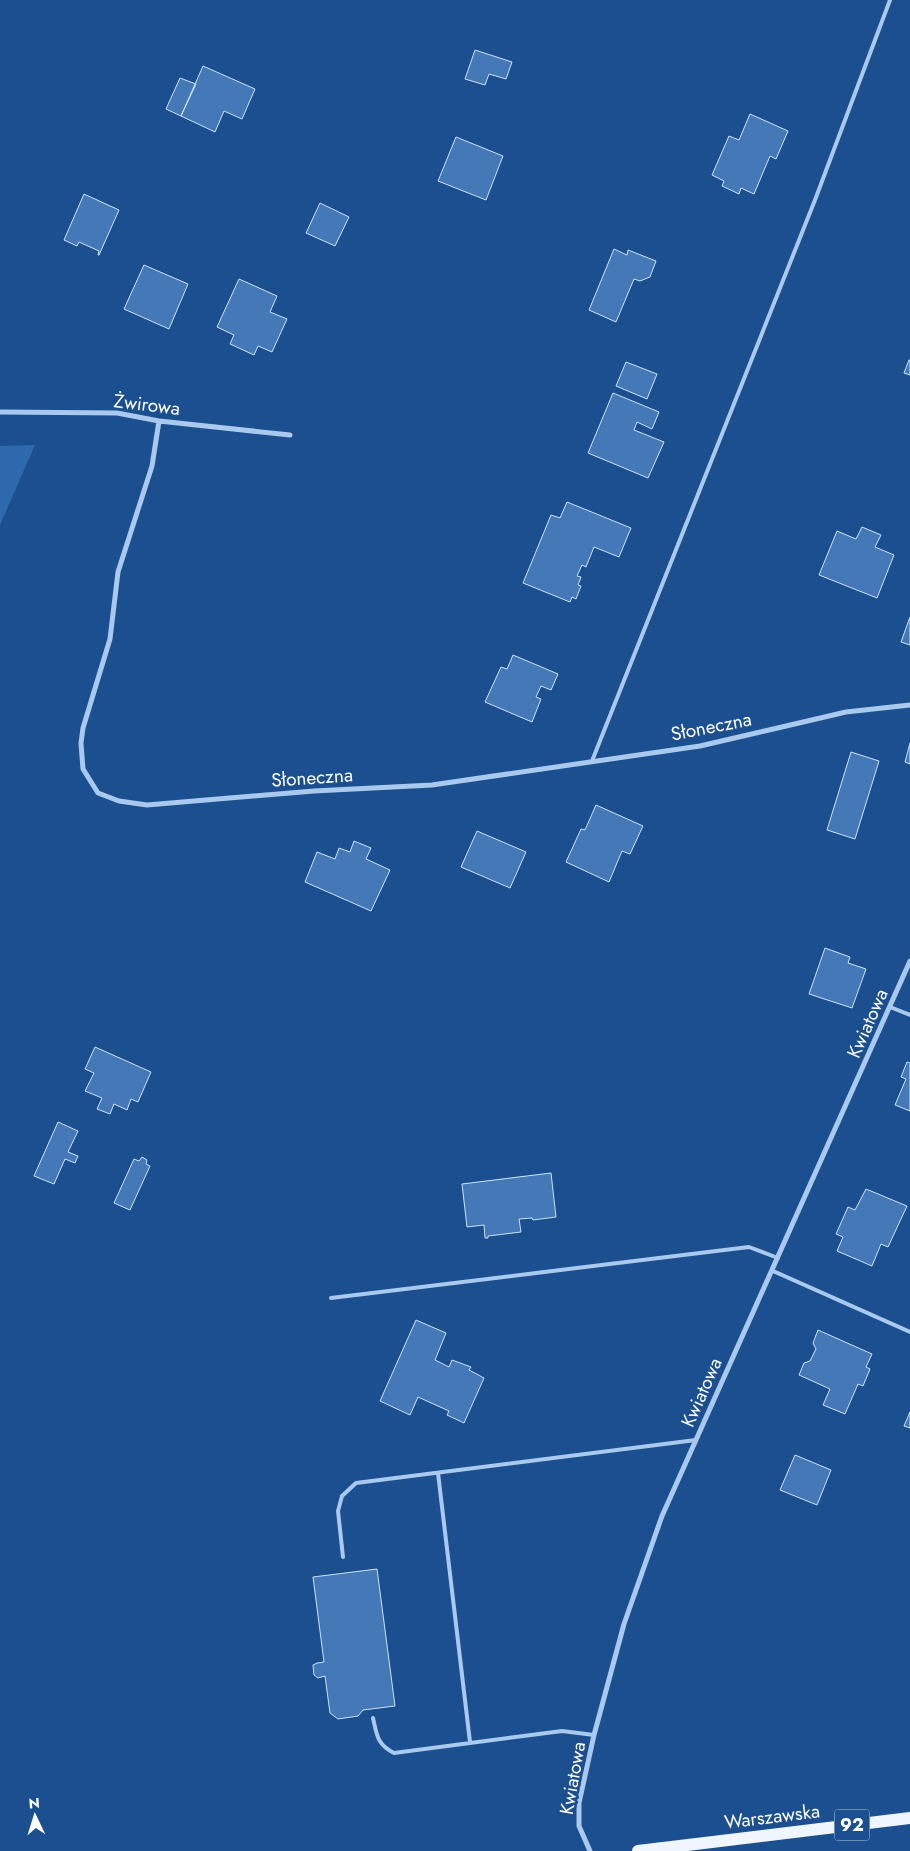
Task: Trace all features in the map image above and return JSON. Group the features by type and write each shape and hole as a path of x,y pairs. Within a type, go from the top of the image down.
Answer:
{"main road":[{"name":"Warszawska","path":"638,1851 910,1818"}],"street":[{"name":"Żwirowa","path":"0,412 118,413 159,421 290,435"},
{"name":"Słoneczna","path":"159,421 152,466 118,572 110,639 83,728 81,743 83,769 98,793 119,801 147,806 314,791 432,785 700,746 846,712 910,705"},
{"name":"Kwiatowa","path":"590,1851 579,1826 579,1803 594,1735 624,1624 642,1568 662,1516 910,961"}],"lane":[{"path":"592,761 815,200 890,0"},
{"path":"890,1007 910,1016"},
{"path":"331,1298 749,1248 778,1258"},
{"path":"773,1271 910,1332"},
{"path":"343,1557 338,1511 342,1496 356,1483 696,1440"},
{"path":"438,1473 470,1742"},
{"path":"373,1718 377,1738 384,1747 394,1753 562,1731 594,1735"}],"shaded area":[{"path":"35,445 0,525 0,446"}],"building":[{"path":"475,50 512,62 506,79 489,74 485,85 465,79"},
{"path":"203,66 255,89 242,119 224,111 215,132 181,116"},
{"path":"180,78 196,84 181,116 166,109"},
{"path":"750,114 788,131 776,159 770,156 754,194 741,188 739,194 722,186 724,181 712,175 729,136 739,140"},
{"path":"456,137 503,156 486,200 438,181"},
{"path":"84,194 119,210 99,255 99,251 79,242 77,246 64,240"},
{"path":"320,203 349,217 335,246 306,233"},
{"path":"614,249 627,255 628,250 656,261 650,277 640,281 634,279 616,322 589,310"},
{"path":"144,265 188,284 169,329 124,309"},
{"path":"239,279 277,296 270,312 287,319 272,352 258,346 254,355 230,344 234,335 217,327"},
{"path":"910,360 910,375 904,373"},
{"path":"626,362 657,374 647,399 616,386"},
{"path":"613,393 659,412 652,429 637,422 634,430 664,442 648,478 588,453"},
{"path":"567,502 631,528 619,557 594,547 586,567 582,565 577,576 581,577 578,585 581,586 576,599 572,597 570,602 523,583 551,515 560,518"},
{"path":"862,527 881,535 875,547 894,555 877,598 819,575 837,531 856,539"},
{"path":"910,617 910,645 901,642"},
{"path":"513,655 558,674 551,690 541,686 536,697 541,699 532,722 485,702 501,667 507,669"},
{"path":"910,743 910,764 905,762"},
{"path":"851,752 879,761 855,839 827,830"},
{"path":"596,805 643,826 630,854 622,851 609,882 566,862 581,829 585,830"},
{"path":"477,831 526,852 510,888 461,867"},
{"path":"354,841 371,848 366,859 390,870 371,911 305,882 317,852 335,859 339,848 350,852"},
{"path":"825,948 850,957 848,963 866,969 852,1008 809,994"},
{"path":"95,1047 151,1072 138,1102 131,1099 127,1110 114,1104 110,1114 97,1109 102,1098 85,1091 94,1073 85,1069"},
{"path":"907,1062 910,1063 910,1111 895,1105 906,1079 901,1077"},
{"path":"58,1122 78,1131 68,1152 78,1156 75,1163 65,1159 54,1184 34,1176"},
{"path":"142,1157 147,1160 146,1164 150,1166 130,1210 114,1203 134,1159 139,1161"},
{"path":"551,1173 556,1217 533,1220 532,1218 519,1219 521,1232 488,1236 488,1238 485,1238 484,1225 467,1227 462,1184"},
{"path":"866,1189 907,1206 888,1247 881,1244 872,1266 837,1251 843,1237 836,1234 848,1207 855,1210"},
{"path":"416,1320 446,1333 435,1360 449,1367 452,1360 471,1367 469,1370 484,1378 464,1423 447,1415 449,1411 418,1397 410,1415 380,1401"},
{"path":"818,1330 872,1354 866,1367 870,1369 863,1386 858,1384 845,1414 823,1405 830,1389 799,1375 804,1363 810,1361 816,1349 813,1343"},
{"path":"910,1412 910,1428 904,1426"},
{"path":"795,1455 831,1470 817,1505 780,1490"},
{"path":"377,1569 395,1706 363,1710 358,1716 338,1719 330,1713 325,1676 318,1678 314,1675 313,1665 324,1662 313,1577"}]}
